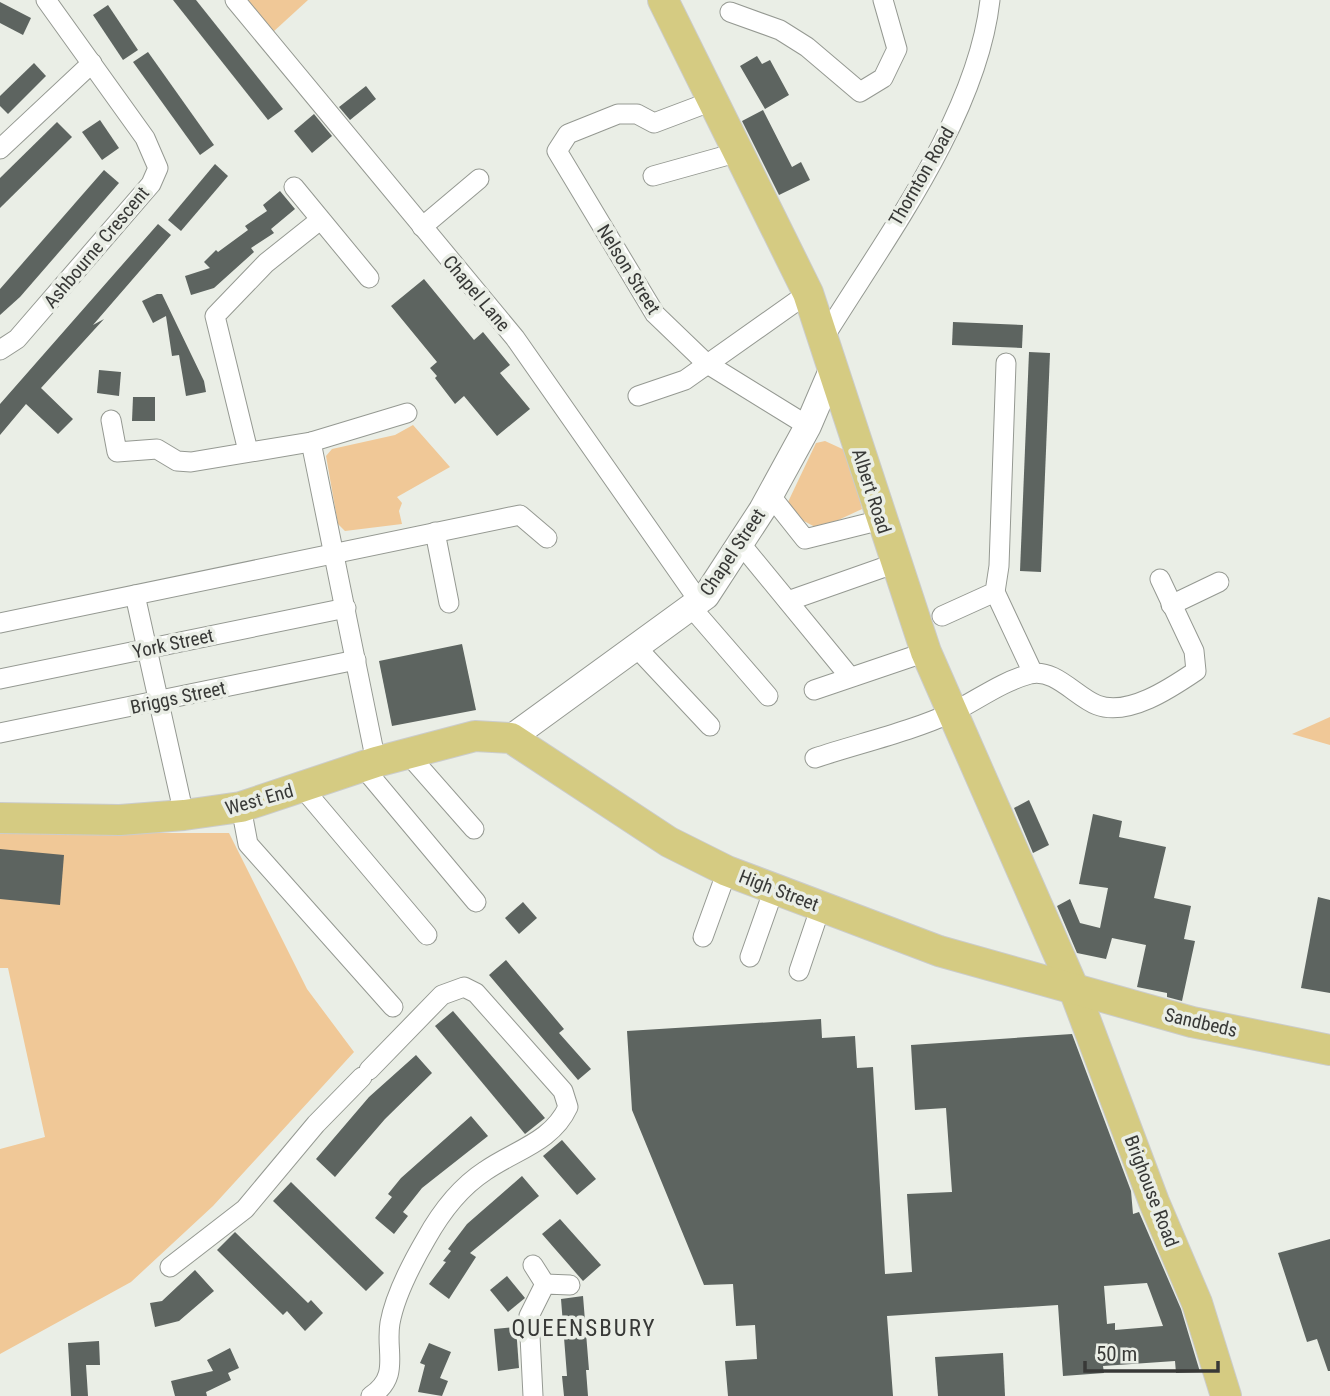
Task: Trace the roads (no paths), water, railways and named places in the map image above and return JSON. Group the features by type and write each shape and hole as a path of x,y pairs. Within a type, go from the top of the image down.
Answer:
{"main road":[{"name":"Albert Road","path":"663,0 715,100 808,293 926,652 1073,987"},
{"name":"West End","path":"0,818 120,820 241,807 369,765 475,736 511,738"},
{"name":"High Street","path":"511,738 669,842 727,871 939,951 1073,987"},
{"name":"Sandbeds","path":"1073,987 1192,1022 1330,1050"},
{"name":"Brighouse Road","path":"1073,987 1154,1202 1198,1303 1226,1396"}],"street":[{"name":"Ashbourne Crescent","path":"0,350 17,339 74,274 151,184 158,168 154,153 145,138 46,0"},
{"name":"Chapel Lane","path":"235,0 515,338 695,604 768,696"},
{"path":"730,12 789,36 859,98 883,78 897,49 883,0"},
{"name":"Thornton Road","path":"823,339 949,128 971,76 987,23 990,0"},
{"path":"1,144 92,63"},
{"name":"Nelson Street","path":"715,100 654,123 637,114 618,114 568,134 557,151 655,314 706,363 808,426"},
{"path":"653,176 739,152"},
{"path":"422,227 479,179"},
{"path":"293,187 369,278"},
{"path":"248,451 215,316 266,263 320,220"},
{"path":"638,396 685,380 808,293"},
{"path":"1006,363 999,566 995,592 1033,673"},
{"name":"Chapel Street","path":"511,738 706,596 770,495 808,426 832,370"},
{"path":"111,420 117,452 158,449 177,461 191,462 311,442 407,413"},
{"path":"311,442 356,660 369,765 476,902"},
{"path":"770,495 805,539 881,520"},
{"path":"0,622 520,515 547,538"},
{"path":"435,532 449,603"},
{"path":"740,543 850,677"},
{"path":"788,601 896,563"},
{"path":"815,758 952,712 994,688 1033,673 1063,682 1098,705 1122,707 1166,691 1196,671 1194,651 1160,579"},
{"path":"1171,605 1219,582"},
{"path":"942,616 995,592"},
{"path":"135,595 184,815"},
{"name":"York Street","path":"0,679 346,608"},
{"path":"636,647 710,726"},
{"path":"814,690 926,652"},
{"name":"Briggs Street","path":"0,733 356,660"},
{"path":"408,754 474,829"},
{"path":"302,786 427,934"},
{"path":"241,807 248,844 393,1007"},
{"path":"703,937 727,871"},
{"path":"750,957 774,889"},
{"path":"799,971 821,906"},
{"path":"170,1267 245,1209 316,1124 442,995 464,987 476,993 563,1091 568,1107 561,1123 551,1131 486,1170 456,1193 426,1239 402,1289 390,1323 392,1366 387,1380 371,1396"},
{"path":"533,1265 545,1284"},
{"path":"545,1284 570,1285"},
{"path":"533,1396 529,1316 545,1284"}],"district":[{"name":"QUEENSBURY","path":"584,1328"}]}
